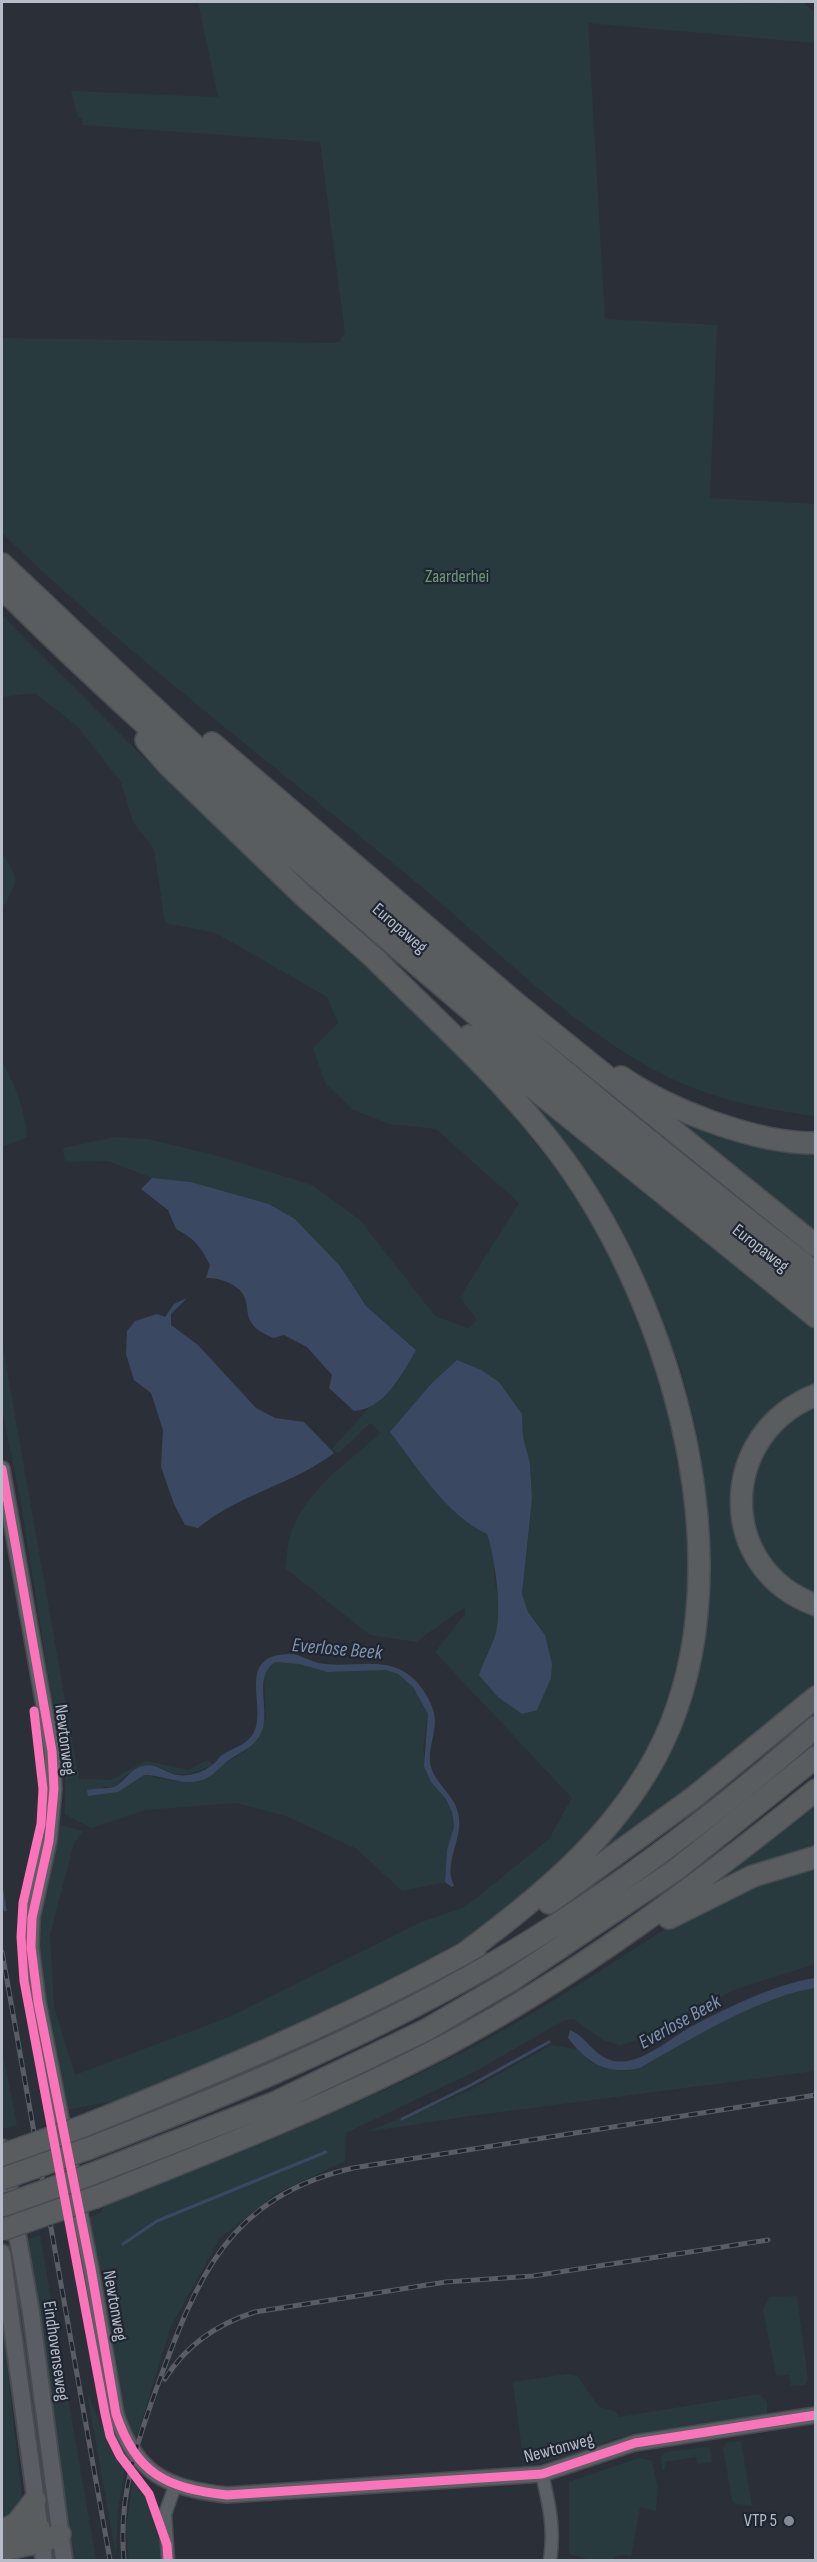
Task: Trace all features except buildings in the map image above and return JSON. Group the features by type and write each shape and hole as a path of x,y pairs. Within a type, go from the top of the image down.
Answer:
{"highway":[{"path":"2,563 517,1004 816,1246"},
{"name":"Europaweg","path":"2,563 266,812 456,979 732,1208 816,1273"},
{"name":"Europaweg","path":"2,588 85,670 375,929 519,1052 816,1292"},
{"path":"85,670 168,765 307,899 371,955 712,1236 816,1317"},
{"path":"371,955 514,1098 574,1173 599,1214 638,1291 656,1336 678,1408 698,1516 700,1578 691,1665 673,1719 655,1759 615,1819 565,1873 541,1895 465,1953"},
{"path":"517,1004 625,1080 682,1109 741,1132 816,1143"},
{"path":"816,1395 791,1407 761,1436 748,1462 741,1501 744,1528 763,1566 783,1587 816,1605"},
{"path":"2,2155 84,2126 244,2061 393,1993 465,1953 533,1914 585,1878 702,1790 816,1697"},
{"path":"2,2179 87,2149 259,2081 376,2026 494,1963 585,1905 669,1845 733,1797 816,1727"},
{"path":"2,2206 92,2174 274,2103 416,2035 510,1982 677,1869 816,1757"},
{"path":"2,2230 96,2197 285,2122 375,2080 489,2021 600,1951 705,1879 816,1790"},
{"path":"600,1951 753,1876 816,1857"},
{"path":"2,2532 17,2523 35,2500"},
{"path":"2,2532 46,2541"},
{"path":"2,2551 46,2541"},
{"path":"2,2551 19,2555 27,2560"}],"main road":[{"name":"Eindhovenseweg","path":"2,2148 30,2313 46,2541"},
{"name":"Eindhovenseweg","path":"2,2253 35,2500 46,2541 64,2560"}],"street":[{"name":"Newtonweg","path":"2,1470 52,1751 54,1789 49,1841 32,1918 31,1947 38,2002 91,2269 116,2414 124,2437 134,2453 162,2480 175,2486 227,2495 542,2474 635,2443 816,2415"},
{"path":"542,2474 554,2538 550,2560"},
{"path":"168,2560 165,2514 175,2486"}],"green space":[{"name":"Zaarderhei","path":"198,2 729,2 756,4 803,2 815,13 815,43 588,23 605,319 717,325 710,498 815,504 815,1116 757,1106 700,1091 664,1075 596,1033 563,1009 411,878 151,667 2,533 2,338 333,343 339,342 345,333 320,142 83,125 83,118 78,117 71,91 218,97"},
{"path":"2,615 159,773 478,1070 569,1186 621,1273 664,1385 682,1476 690,1567 688,1621 682,1649 672,1688 650,1744 632,1778 558,1868 483,1927 449,1948 320,2015 123,2100 64,2110 39,1972 38,1932 42,1899 60,1825 83,1831 74,1843 50,1935 54,2007 75,2075 229,2017 421,1922 465,1907 549,1839 572,1798 435,1652 465,1614 465,1607 416,1642 370,1635 285,1568 290,1536 305,1505 328,1479 381,1433 370,1423 339,1453 331,1450 367,1410 396,1384 416,1349 366,1306 340,1266 295,1219 270,1204 191,1182 152,1178 108,1161 65,1162 63,1148 115,1137 148,1139 218,1156 312,1185 360,1220 435,1316 468,1328 477,1320 460,1297 519,1203 436,1129 389,1124 352,1109 325,1083 313,1048 338,1023 327,997 216,933 165,923 154,849 133,822 121,782 77,726 35,693 2,697","holes":["499,1382 522,1414 523,1437 530,1463 532,1499 522,1594 528,1612 545,1635 485,1658 496,1634 500,1608 494,1578 494,1558 487,1534 391,1432 402,1420"]},
{"path":"2,854 12,869 15,881 2,909"},
{"path":"2,1061 19,1098 27,1137 2,1147"},
{"path":"518,1086 815,1326 815,1384 792,1393 773,1407 745,1445 737,1467 740,1528 815,1609 815,1684 730,1758 568,1879 648,1777 706,1565 707,1516 696,1428 681,1370 658,1308 636,1260 579,1162"},
{"path":"643,1099 815,1149 815,1234"},
{"path":"2,1342 79,1779 111,1780 146,1761 189,1770 207,1760 213,1765 189,1774 173,1774 161,1768 126,1775 113,1788 103,1786 103,1793 120,1790 144,1775 173,1781 208,1778 223,1764 246,1751 266,1718 264,1676 275,1662 299,1664 327,1672 386,1670 398,1674 413,1687 428,1714 423,1750 431,1782 446,1799 452,1812 454,1826 447,1850 445,1882 402,1891 357,1849 286,1816 236,1803 145,1810 91,1828 65,1814 65,1781 21,1503 2,1408"},
{"path":"816,1404 816,1595 786,1576 771,1562 761,1546 751,1510 755,1472 771,1438 784,1424"},
{"path":"815,1800 815,1848 769,1859 713,1881"},
{"path":"815,1865 815,1964 736,1989 645,2038 620,2045 603,2040 574,2019 563,2021 476,2071 346,2133 345,2161 277,2193 220,2238 171,2326 135,2442 127,2428 86,2219 101,2213 104,2205 287,2133 423,2072 525,2017 717,1898"},
{"path":"815,1988 815,2071 470,2116 366,2132 465,2093 551,2045 577,2049 590,2062 624,2071 640,2068 702,2032 749,2009"},
{"path":"2,2049 17,2125 3,2129 2,2119"},
{"path":"40,2235 96,2560 72,2560 23,2241"},
{"path":"15,2245 51,2496 41,2498 6,2248"},
{"path":"797,2296 808,2380 806,2385 791,2386 789,2375 776,2376 763,2310 769,2297"},
{"path":"2,2320 23,2506 2,2524"},
{"path":"567,2374 577,2376 599,2407 616,2412 619,2417 760,2394 767,2402 767,2414 621,2437 567,2456 524,2466 513,2382"},
{"path":"87,2393 110,2444 125,2469 118,2509 116,2556"},
{"path":"741,2441 752,2506 735,2504 732,2500 723,2448 726,2443"},
{"path":"707,2447 710,2449 712,2462 697,2464 696,2457 665,2462 665,2469 662,2470 661,2457 665,2452"},
{"path":"639,2458 652,2461 658,2489 656,2511 640,2507 631,2557 624,2555 615,2557 613,2560 593,2560 569,2554 569,2482"},
{"path":"133,2478 146,2497 154,2517 162,2560 129,2560 126,2530"}],"water":[{"path":"152,1178 191,1182 269,1204 295,1219 340,1266 366,1306 416,1350 384,1397 365,1409 354,1411 329,1388 332,1375 307,1347 284,1335 273,1338 257,1329 251,1321 245,1298 240,1290 226,1282 206,1278 210,1265 200,1248 188,1236 176,1229 168,1210 141,1189"},
{"path":"187,1298 171,1314 171,1325 198,1345 256,1408 275,1418 304,1422 334,1453 301,1473 231,1506 198,1528 185,1525 174,1504 161,1467 163,1430 151,1393 134,1380 126,1354 127,1331 135,1321 157,1314 165,1317 174,1304"},
{"path":"457,1360 481,1370 499,1382 522,1414 523,1437 530,1463 532,1499 522,1594 528,1612 545,1635 552,1664 551,1678 537,1710 522,1714 498,1697 479,1675 495,1636 498,1614 495,1571 487,1534 458,1515 445,1502 390,1432 431,1384"},
{"path":"294,1654 325,1664 373,1664 395,1668 416,1681 424,1692 431,1704 435,1719 430,1750 432,1771 454,1803 459,1818 451,1869 454,1885 452,1887 445,1882 447,1850 454,1826 452,1812 446,1799 431,1782 424,1766 428,1714 413,1687 398,1674 386,1670 327,1672 299,1664 275,1662 264,1677 264,1717 260,1735 253,1744 213,1774 202,1780 191,1782 144,1775 118,1792 88,1796 87,1790 114,1787 138,1768 147,1765 173,1774 194,1774 208,1768 222,1755 246,1742 256,1728 257,1673 262,1663 274,1656"},
{"path":"815,1978 815,1988 749,2009 640,2068 618,2070 599,2065 583,2055 568,2038 570,2030 607,2059 625,2061 635,2059 646,2055 696,2024 739,2003 769,1990"}],"waterway":[{"path":"2,1891 5,1910"},
{"path":"402,2119 471,2085 549,2042"},
{"path":"123,2244 157,2221 326,2152"}],"railway":[{"path":"2,1952 110,2560"},
{"path":"124,2560 124,2515 130,2472 149,2409 187,2311 204,2277 223,2248 247,2221 275,2199 310,2181 353,2168 816,2095"},
{"path":"165,2379 183,2356 204,2337 228,2323 255,2312 446,2282 533,2276 768,2240"}],"cycle path":[{"path":"2,1469 52,1751 54,1789 49,1841 32,1918 31,1947 38,2002 91,2269 116,2414 133,2451 144,2464 170,2482 187,2488 227,2495 542,2474 635,2443 816,2415"},
{"path":"34,1711 43,1789 41,1824 23,1903 21,1937 24,1981 110,2436 120,2456 149,2494 167,2545 168,2560"}],"place":[{"name":"VTP 5","path":"789,2521"}],"water label":[{"name":"Everlose Beek","path":"337,1650"},
{"name":"Everlose Beek","path":"680,2023"}]}
